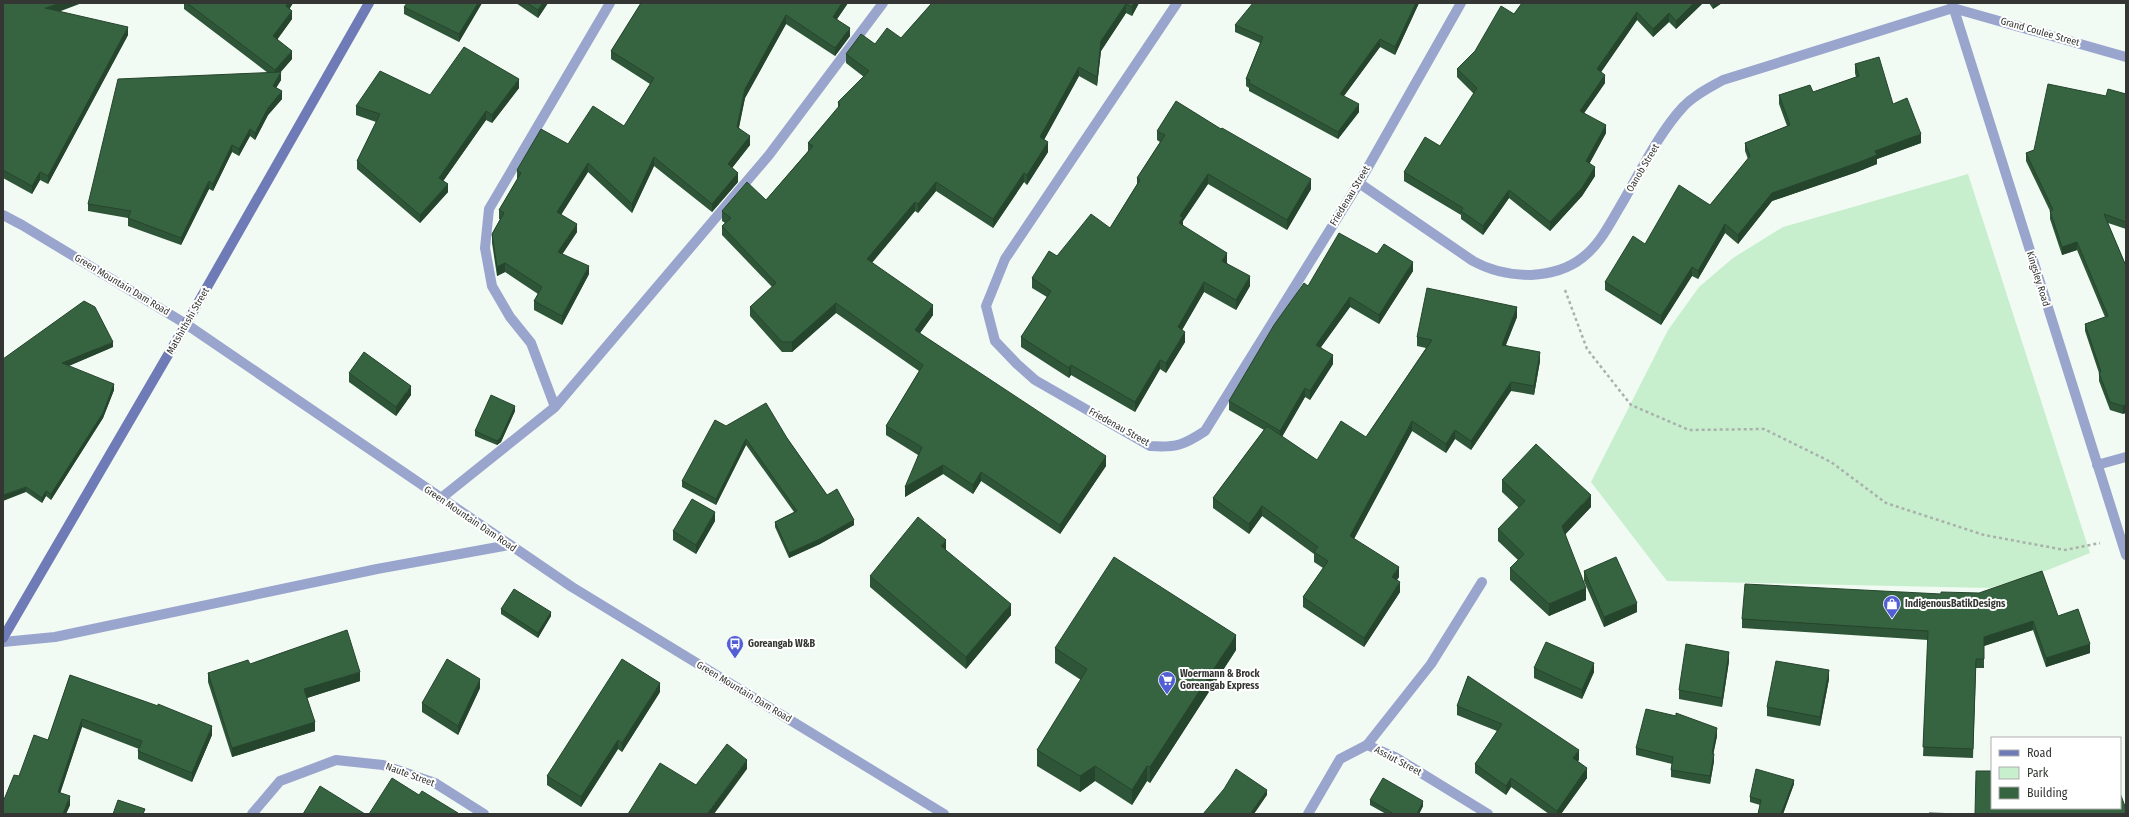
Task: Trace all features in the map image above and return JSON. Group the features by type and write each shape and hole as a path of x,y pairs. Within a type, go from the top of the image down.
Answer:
{"main road":[{"name":"Matshithshi Street","path":"3,638 186,324 369,3"}],"street":[{"path":"555,407 531,343 510,317 492,286 485,248 489,209 610,3"},
{"path":"440,499 555,407 769,155 883,3"},
{"name":"Friedenau Street","path":"1177,3 1005,259 986,306 995,341 1035,380 1150,446 1166,447 1186,444 1205,431 1359,183 1461,3"},
{"name":"Oanob Street","path":"1359,183 1473,261 1489,270 1521,275 1558,271 1582,259 1600,241 1666,129 1683,106 1700,92 1723,80 1953,6"},
{"name":"Grand Coulee Street","path":"1953,6 2126,57"},
{"name":"Kingsley Road","path":"1953,6 2126,555"},
{"name":"Green Mountain Dam Road","path":"3,215 186,324 440,499 572,587 944,814"},
{"path":"2097,466 2126,457"},
{"path":"3,642 55,637 377,569 509,545"},
{"path":"1367,745 1431,664 1482,582"},
{"name":"Assiut Street","path":"1308,814 1340,759 1367,745 1395,757 1488,814"},
{"name":"Naute Street","path":"252,814 280,781 336,760 383,765 435,783 484,814"}],"path":[{"path":"1558,271 1587,349 1631,405 1689,430 1764,429 1831,462 1886,503 1984,535 2064,550 2120,539"}],"green space":[{"path":"1968,174 2090,553 2048,570 1990,588 1667,581 1591,482 1668,330 1699,287 1733,258 1783,227"}],"building":[{"path":"3,3 60,3 45,8 128,27 48,176 40,172 32,186 3,170"},
{"path":"187,3 288,3 286,6 292,11 273,36 292,51 275,70"},
{"path":"407,3 478,3 459,34 404,7"},
{"path":"527,3 543,3 538,10"},
{"path":"641,3 842,3 833,17 850,28 835,48 786,15 745,89 737,127 750,136 728,164 738,173 712,204 654,157 632,204 588,163 557,212 577,224 558,252 589,266 562,316 534,301 542,287 505,263 497,267 492,234 504,213 499,210 521,173 517,170 541,129 568,144 593,106 624,126 654,78 611,51"},
{"path":"932,3 1134,3 1132,7 1126,4 1101,41 1097,77 1079,67 1040,137 1048,142 1027,175 1024,173 993,219 936,182 918,204 915,202 867,259 933,305 915,330 1106,456 1060,525 981,472 973,485 943,465 905,487 922,447 886,426 923,365 836,303 792,342 782,342 750,307 776,283 722,226 731,218 722,211 747,182 766,200 813,146 808,143 840,105 838,102 869,71 846,54 861,34 875,44 887,28 901,38"},
{"path":"1253,3 1416,3 1395,47 1380,39 1340,94 1359,104 1338,132 1249,83 1250,80 1246,79 1263,37 1235,25"},
{"path":"1522,3 1694,3 1676,21 1669,13 1653,29 1637,12 1597,69 1605,75 1580,111 1606,125 1586,161 1595,167 1582,188 1550,222 1509,190 1483,226 1461,211 1463,208 1404,172 1425,137 1440,146 1477,88 1457,69 1475,51 1501,6 1514,14"},
{"path":"464,47 519,79 492,115 486,111 439,178 448,184 420,215 357,161 380,114 356,106 380,71 430,95"},
{"path":"1879,57 1893,104 1907,98 1921,134 1875,151 1877,155 1857,163 1772,193 1738,235 1725,224 1698,271 1692,267 1661,316 1605,282 1633,236 1645,244 1679,185 1710,205 1750,156 1745,143 1790,125 1779,95 1810,85 1813,92 1859,76 1855,64"},
{"path":"281,72 273,86 282,91 268,108 255,133 250,129 239,149 232,145 213,184 209,181 181,238 128,218 131,211 88,204 118,79"},
{"path":"2048,84 2106,96 2108,89 2126,94 2126,222 2104,214 2126,266 2126,405 2123,406 2110,402 2099,373 2101,372 2085,324 2108,316 2077,242 2062,247 2050,211 2053,210 2026,153 2034,150"},
{"path":"1176,101 1221,129 1222,128 1311,179 1287,220 1208,174 1180,216 1183,217 1179,223 1227,253 1222,261 1250,276 1236,300 1204,282 1178,327 1185,332 1166,363 1160,360 1135,402 1071,365 1069,368 1021,337 1051,291 1032,278 1049,251 1057,256 1091,214 1110,228 1140,180 1137,178 1165,135 1157,131"},
{"path":"1339,233 1377,254 1384,244 1413,262 1379,315 1350,297 1316,345 1333,355 1310,391 1305,388 1280,431 1229,401 1274,325 1304,283 1308,286"},
{"path":"1427,288 1517,307 1502,345 1540,352 1534,386 1511,382 1471,441 1455,430 1446,444 1412,421 1350,536 1399,567 1392,577 1400,582 1364,638 1303,597 1328,561 1314,552 1318,547 1262,506 1249,524 1213,498 1267,426 1317,460 1341,421 1366,437 1432,340 1417,337"},
{"path":"84,301 95,307 113,342 62,363 114,384 103,413 51,494 46,491 42,498 26,487 3,495 3,359"},
{"path":"364,352 411,386 396,407 349,373"},
{"path":"491,395 515,406 501,437 497,441 475,431"},
{"path":"766,403 787,438 827,495 837,489 854,520 820,539 789,553 775,522 797,511 746,439 716,499 682,481 715,420 726,426"},
{"path":"1536,444 1591,495 1562,526 1586,588 1549,604 1510,568 1524,554 1498,529 1525,501 1502,480"},
{"path":"692,499 715,512 696,545 673,531"},
{"path":"918,517 946,540 941,546 1011,604 966,657 870,576"},
{"path":"1114,557 1236,635 1150,767 1147,766 1132,790 1095,766 1080,776 1037,750 1087,669 1055,648"},
{"path":"1616,557 1637,603 1604,617 1584,571"},
{"path":"2042,571 2058,616 2078,609 2090,644 2046,658 2033,621 1984,637 1984,659 1976,659 1973,749 1923,747 1928,631 1742,619 1745,584 1941,594 1941,592 1979,593"},
{"path":"514,589 551,612 538,633 501,609"},
{"path":"347,630 360,672 304,689 315,722 232,748 208,673 248,660 250,664"},
{"path":"1546,642 1594,663 1582,690 1534,668"},
{"path":"1686,644 1729,652 1722,698 1679,690"},
{"path":"447,659 480,679 458,726 422,703"},
{"path":"622,659 660,683 622,743 618,740 581,797 547,776"},
{"path":"1776,661 1829,670 1820,717 1767,707"},
{"path":"70,675 158,706 158,704 212,726 192,773 138,751 142,741 82,719 58,792 70,796 63,814 3,814 3,802 14,775 19,776 34,735 48,740"},
{"path":"1468,676 1579,750 1573,758 1587,768 1557,811 1511,778 1506,786 1475,764 1502,724 1457,706"},
{"path":"1646,709 1676,716 1676,713 1717,728 1712,753 1714,754 1710,776 1671,770 1673,757 1636,748"},
{"path":"727,744 747,760 707,814 628,814 660,763 696,785"},
{"path":"1236,769 1267,790 1250,814 1203,814 1224,789"},
{"path":"1756,769 1794,780 1781,814 1758,814 1761,800 1750,797"},
{"path":"1976,771 1991,771 1991,809 2121,809 2121,796 2126,809 2126,814 1975,814"},
{"path":"392,778 419,795 422,791 458,814 369,814"},
{"path":"1383,778 1423,801 1417,814 1394,814 1370,800"},
{"path":"320,786 365,814 303,814"},
{"path":"118,800 145,809 143,814 113,814"},
{"path":"1929,813 1963,814 1929,814"}],"place":[{"name":"IndigenousBatikDesigns","path":"1892,619"},
{"name":"Goreangab W&B","path":"735,659"},
{"name":"Woermann & Brock Goreangab Express","path":"1167,695"}]}
